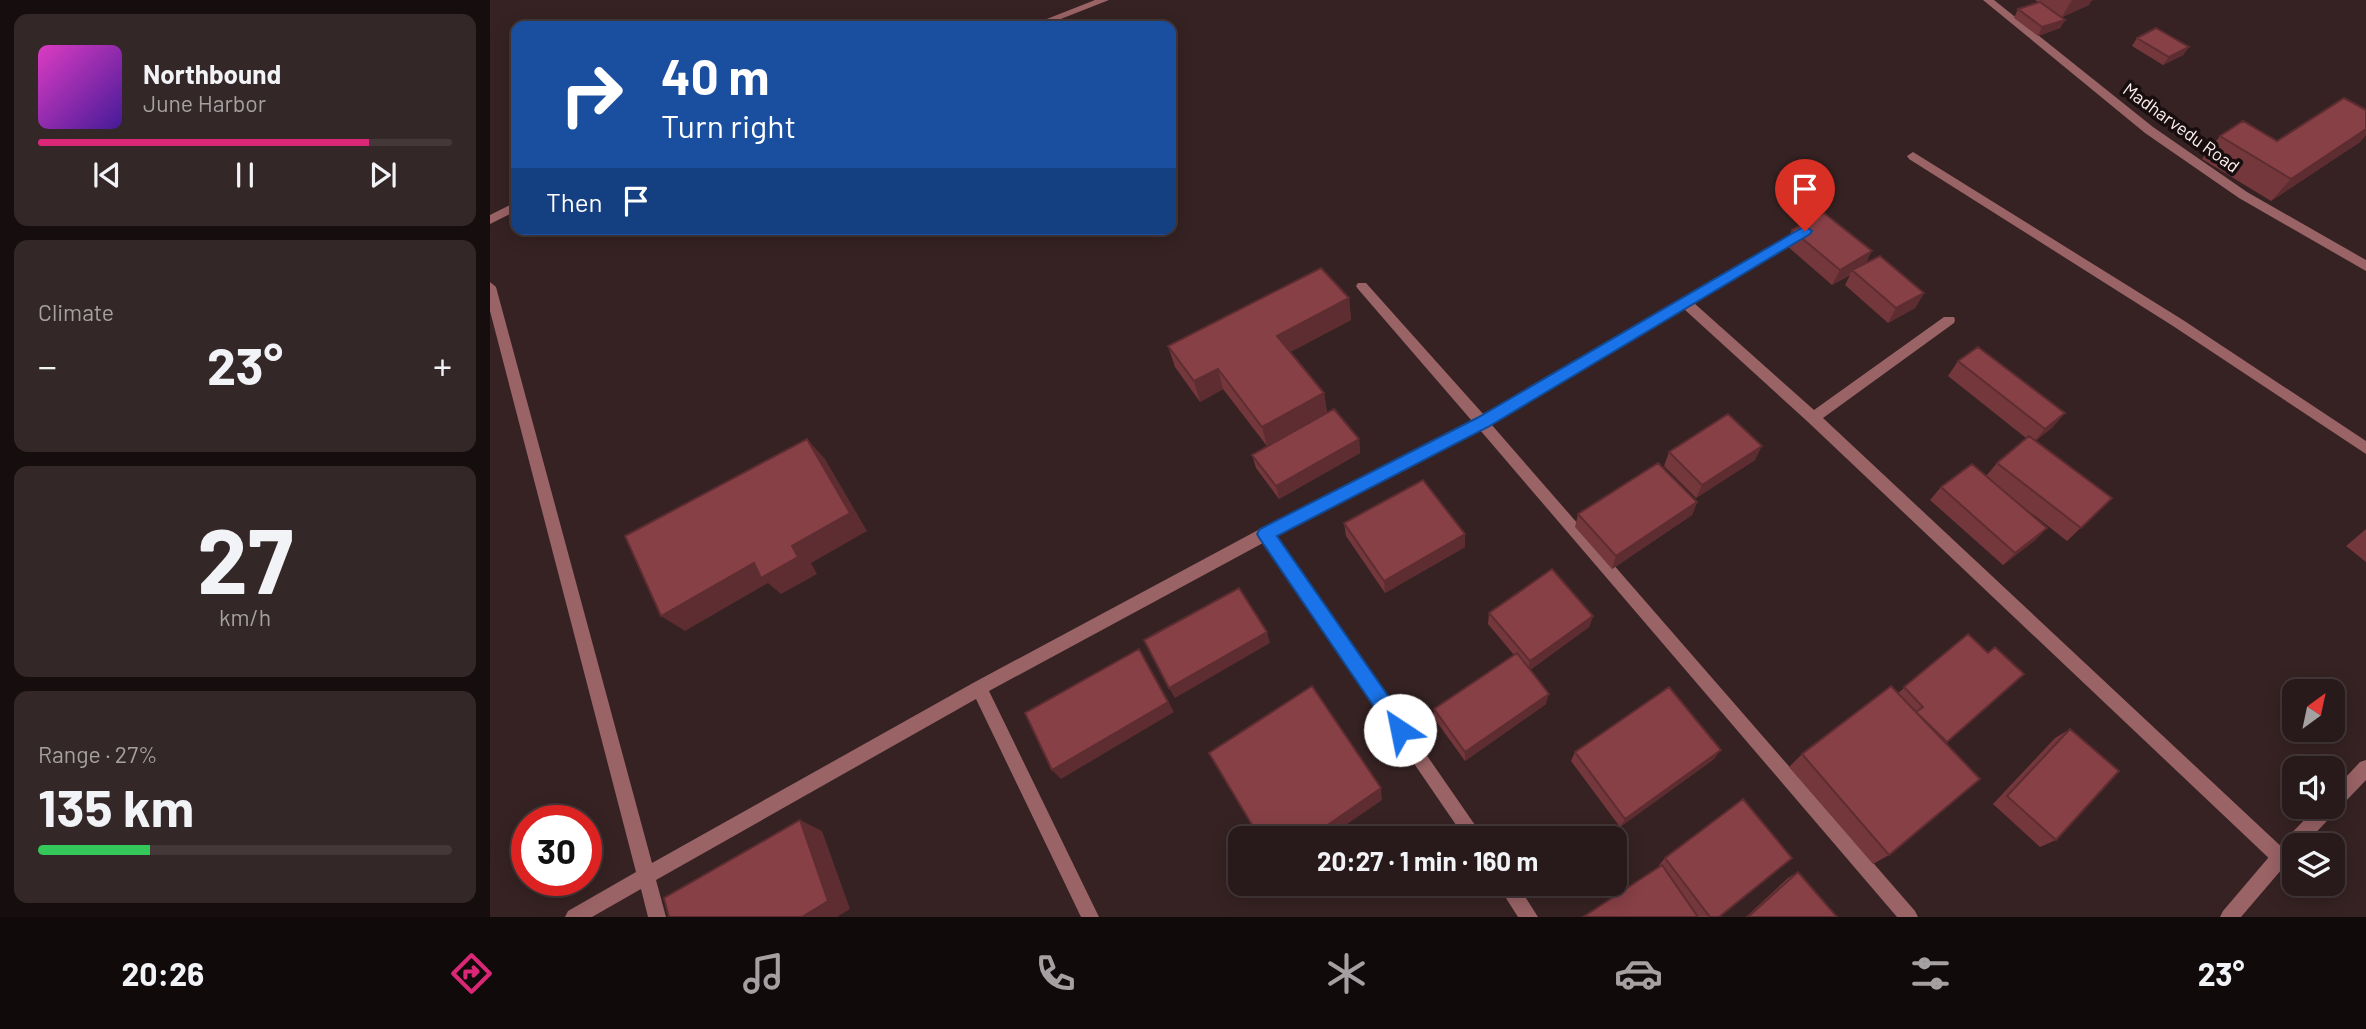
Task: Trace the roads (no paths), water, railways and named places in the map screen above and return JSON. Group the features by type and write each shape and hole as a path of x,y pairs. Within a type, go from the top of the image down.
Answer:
{"street":[{"path":"1047,21 1104,0"},
{"name":"Madharvedu Road","path":"1988,0 2149,130 2243,195 2366,266"},
{"path":"1913,156 2178,323 2366,448"},
{"path":"490,220 511,208"},
{"path":"574,917 979,688 1265,534 1482,423 1805,231"},
{"path":"1362,286 1909,917"},
{"path":"490,287 657,917"},
{"path":"1685,303 1813,418 2280,857"},
{"path":"1813,418 1949,320"},
{"path":"1265,534 1467,826"},
{"path":"979,688 1090,917"},
{"path":"2345,790 2366,768"},
{"path":"2229,917 2280,857 2317,819"},
{"path":"1514,896 1529,917"}]}
